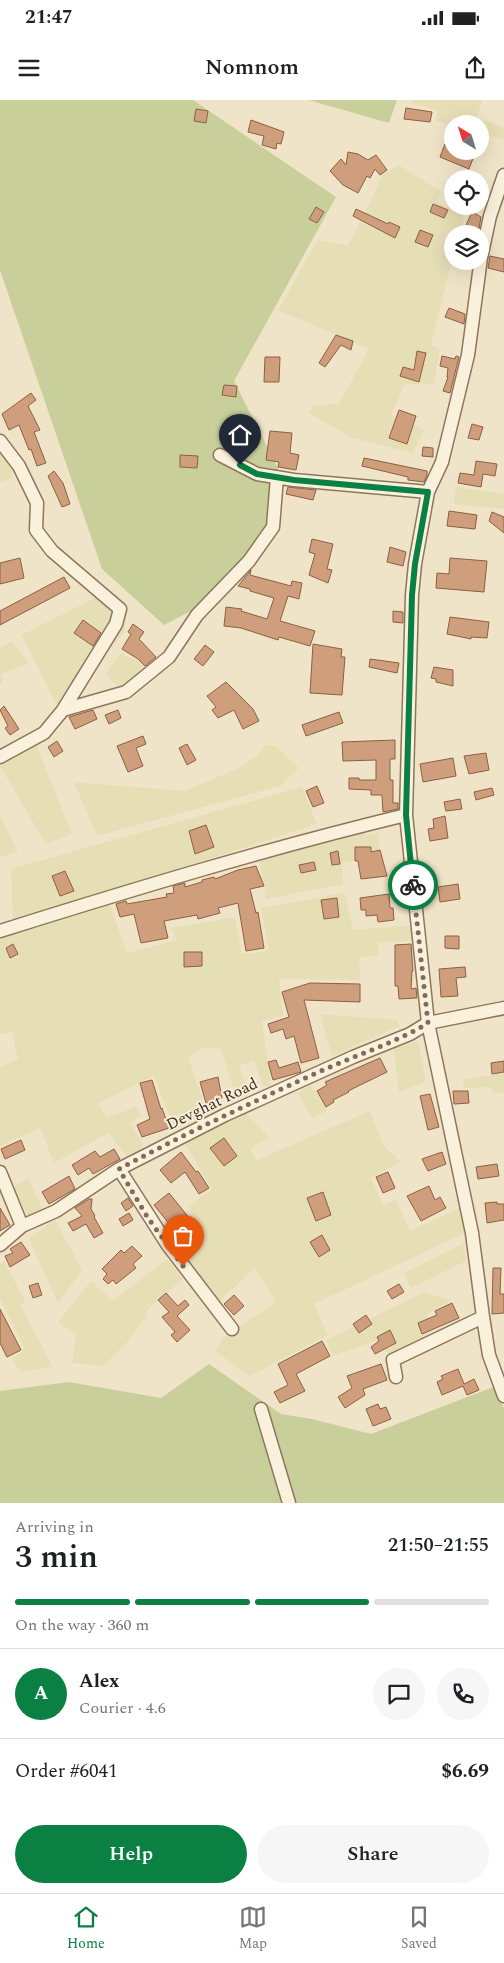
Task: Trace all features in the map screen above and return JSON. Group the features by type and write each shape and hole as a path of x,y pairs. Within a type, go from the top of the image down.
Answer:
{"street":[{"path":"504,175 490,216 481,258 468,355 442,462 428,492 415,564 412,595 406,815 428,1023 472,1233 483,1318 490,1355 504,1396"},
{"path":"0,441 19,466 37,502 36,530 52,551 120,609 116,624 63,710 44,733 0,757"},
{"path":"220,455 257,474 428,492"},
{"path":"63,710 126,692 169,657 196,615 249,561 273,527 277,477"},
{"path":"0,931 164,880 342,830 406,815"},
{"name":"Devghat Road","path":"0,1245 22,1226 56,1211 119,1169 225,1115 353,1057 410,1034 428,1023 504,1008"},
{"path":"119,1169 167,1244 232,1329"},
{"path":"0,1172 22,1226"},
{"path":"396,1377 393,1360 483,1318"},
{"path":"261,1409 289,1503"}],"shaded area":[{"path":"412,100 483,100 477,115 444,115 444,124 436,121 438,111 411,102"},
{"path":"489,122 504,127 504,139 489,135"},
{"path":"399,165 441,192 437,202 444,206 444,215 464,216 462,225 444,225 444,270 450,270 431,345 440,349 434,384 405,384 391,415 424,430 413,453 350,437 309,413 313,406 339,404 369,349 278,310 318,240 348,246 383,175"},
{"path":"0,441 13,459 12,478 0,482"},
{"path":"456,487 504,494 504,509 454,504"},
{"path":"105,593 127,610 124,632 60,711 22,635"},
{"path":"12,641 29,663 1,674 2,684 0,685 0,648"},
{"path":"120,653 144,664 164,664 147,680 117,686 106,674"},
{"path":"36,745 72,834 46,844 0,766"},
{"path":"266,745 276,746 299,768 280,786 97,836 74,782 185,791 239,768 256,757"},
{"path":"302,787 317,824 13,922 11,869"},
{"path":"0,815 18,851 0,857"},
{"path":"362,824 366,835 379,833 378,855 342,863 343,884 266,899 259,856"},
{"path":"344,893 353,930 416,925 416,941 377,942 379,956 359,957 360,980 279,979 283,1016 262,1021 271,1086 263,1086 254,1061 239,1065 249,1094 236,1096 221,1049 205,1047 188,1057 207,1113 174,1128 154,1076 98,1103 107,1118 136,1107 141,1115 131,1124 144,1146 126,1156 108,1133 54,1163 40,1128 0,1146 0,1068 18,1059 12,1032 0,1034 0,939 110,905 127,953 177,940 171,928 235,917 242,954 269,951 261,908"},
{"path":"320,1014 397,1020 400,1026 332,1056"},
{"path":"418,1042 426,1081 399,1092 394,1048"},
{"path":"504,1073 504,1092 495,1094 490,1087 464,1088 463,1080"},
{"path":"311,1085 327,1110 313,1119 298,1093"},
{"path":"370,1111 383,1145 401,1162 371,1178 383,1205 396,1200 410,1231 461,1207 465,1233 314,1304 328,1335 250,1376 215,1351 224,1337 276,1302 255,1268 218,1302 168,1237 195,1219 188,1207 212,1189 185,1144 245,1112 269,1137 250,1150 257,1160"},
{"path":"28,1178 42,1208 28,1216 14,1187"},
{"path":"55,1220 82,1270 58,1303 29,1239"},
{"path":"464,1243 466,1261 411,1288 404,1273"},
{"path":"167,1259 183,1279 146,1311 146,1317 130,1339 103,1366 72,1363 76,1335 58,1322 91,1281 113,1301"},
{"path":"4,1261 25,1301 21,1306 53,1367 21,1372 12,1359 25,1349 0,1299 0,1264"},
{"path":"425,1292 452,1300 427,1314 433,1331 389,1355 378,1340 333,1356 326,1340"}],"green space":[{"path":"0,100 193,100 336,197 234,381 285,482 268,526 218,597 164,625 102,569 0,270"},
{"path":"308,100 397,100 389,123"},
{"path":"209,1364 281,1414 312,1419 371,1434 496,1386 504,1409 504,1503 0,1503 0,1391 69,1382 161,1398"}],"building":[{"path":"406,108 432,112 430,122 404,119"},
{"path":"196,109 208,111 206,123 194,121"},
{"path":"251,120 284,132 281,144 277,143 276,149 262,145 264,136 248,132"},
{"path":"444,147 444,159 440,157"},
{"path":"348,152 358,154 368,160 376,155 387,170 380,175 375,169 370,178 367,176 358,193 343,185 330,171 341,159 346,165"},
{"path":"447,160 472,160 469,169"},
{"path":"433,204 444,208 446,215 444,218 430,212"},
{"path":"316,207 324,212 317,223 309,219"},
{"path":"356,209 388,224 389,222 400,227 395,238 353,216"},
{"path":"471,215 481,217 480,225 466,225"},
{"path":"420,230 433,235 428,247 415,242"},
{"path":"490,256 504,259 504,272 489,268"},
{"path":"449,308 465,314 464,324 445,317"},
{"path":"336,335 353,341 351,350 341,345 325,367 319,363"},
{"path":"417,351 426,353 419,382 400,376 403,367 414,370"},
{"path":"442,356 455,359 456,356 459,357 450,393 443,391 448,377 448,368 440,366"},
{"path":"265,357 280,357 279,382 264,382"},
{"path":"224,385 237,386 236,397 222,395"},
{"path":"31,393 36,400 28,406 40,430 34,432 46,463 37,466 19,425 9,430 2,414"},
{"path":"399,410 416,416 407,444 389,438"},
{"path":"472,424 483,427 479,440 468,438"},
{"path":"270,431 292,433 290,453 299,455 296,470 278,467 279,462 266,460"},
{"path":"423,447 433,448 433,457 422,456"},
{"path":"180,455 198,456 197,468 180,467"},
{"path":"364,458 427,471 427,475 424,482 408,480 408,477 362,466"},
{"path":"476,461 497,464 495,476 483,474 481,487 458,483 460,473 474,475"},
{"path":"54,471 63,483 70,504 62,507 48,476"},
{"path":"288,487 316,490 313,500 286,494"},
{"path":"449,511 477,515 475,529 447,526"},
{"path":"492,512 504,517 504,533 489,521"},
{"path":"312,539 333,544 327,569 332,570 328,583 309,575 315,554 309,552"},
{"path":"390,547 406,552 403,566 387,562"},
{"path":"20,558 24,578 0,584 0,563"},
{"path":"450,558 487,561 484,592 436,588 437,573 449,574"},
{"path":"251,570 250,575 291,586 292,581 302,583 299,599 288,596 280,621 315,631 310,646 279,637 278,640 241,628 224,626 226,607 242,609 241,611 267,619 274,598 238,586"},
{"path":"64,577 70,588 0,625 0,611"},
{"path":"393,611 403,612 403,623 393,622"},
{"path":"450,617 489,622 487,638 471,637 471,639 447,634"},
{"path":"83,620 101,633 93,646 74,633"},
{"path":"133,624 144,632 139,639 156,657 145,666 122,649 131,634 128,632"},
{"path":"313,644 342,649 341,657 345,657 342,695 310,693"},
{"path":"205,645 214,652 203,666 194,659"},
{"path":"370,659 399,663 397,673 369,667"},
{"path":"434,667 453,670 453,686 436,682 436,679 431,678"},
{"path":"226,682 253,709 259,721 243,729 234,710 218,718 212,710 216,707 207,696"},
{"path":"4,706 19,729 10,735 5,728 8,726 0,710"},
{"path":"93,710 97,719 75,729 69,717"},
{"path":"118,710 121,718 109,724 105,715"},
{"path":"339,712 343,723 306,736 302,725"},
{"path":"143,736 146,744 136,748 143,766 128,772 117,746"},
{"path":"395,740 395,759 390,759 390,780 393,780 393,803 398,803 398,809 383,812 382,795 371,795 371,790 349,789 349,778 376,780 376,760 343,761 342,742"},
{"path":"57,741 63,751 54,757 48,747"},
{"path":"187,744 196,760 187,765 179,748"},
{"path":"486,753 489,770 469,774 464,756"},
{"path":"453,758 456,776 423,782 420,764"},
{"path":"317,786 324,803 313,807 306,791"},
{"path":"492,788 494,795 476,800 474,792"},
{"path":"460,799 462,809 446,811 444,802"},
{"path":"445,816 448,838 430,841 428,829 434,828 433,819"},
{"path":"206,825 214,847 195,854 189,831"},
{"path":"355,847 371,847 371,852 380,850 387,876 361,879 358,861 355,861"},
{"path":"338,851 340,864 332,865 330,853"},
{"path":"314,862 316,870 301,873 299,865"},
{"path":"256,866 264,886 250,889 256,913 258,912 264,948 246,951 238,903 218,908 220,913 198,919 197,915 164,921 168,938 141,943 134,914 120,917 116,904 126,901 127,904 167,897 166,894 174,893 173,886 185,883 185,887 202,882 202,880 214,877 215,879 238,870"},
{"path":"65,871 74,891 60,896 52,876"},
{"path":"458,884 460,899 440,902 438,887"},
{"path":"389,894 390,908 393,908 394,920 378,922 377,915 366,916 366,910 361,910 360,898"},
{"path":"337,898 339,917 324,919 321,900"},
{"path":"445,936 459,936 459,949 445,948"},
{"path":"13,944 18,954 10,958 6,948"},
{"path":"411,944 413,971 411,989 416,988 417,998 399,999 398,986 395,986 395,945"},
{"path":"184,952 202,952 202,966 184,967"},
{"path":"465,967 466,977 456,978 458,996 441,997 439,969"},
{"path":"310,983 360,984 360,1002 304,1000 319,1058 301,1063 294,1036 286,1039 283,1029 271,1033 268,1024 289,1017 282,992"},
{"path":"380,1058 387,1072 348,1091 333,1100 334,1102 326,1107 317,1091 327,1085 325,1082"},
{"path":"276,1060 279,1068 298,1062 301,1072 273,1080 268,1062"},
{"path":"504,1061 504,1072 492,1074 491,1063"},
{"path":"218,1077 222,1098 206,1103 200,1082"},
{"path":"152,1080 169,1128 142,1137 137,1125 150,1119 140,1083"},
{"path":"453,1091 468,1091 469,1103 454,1104"},
{"path":"430,1094 439,1127 428,1130 420,1096"},
{"path":"224,1138 237,1156 224,1166 210,1148"},
{"path":"21,1140 25,1150 5,1159 1,1149"},
{"path":"114,1149 120,1159 93,1174 89,1168 78,1175 72,1165 95,1151 100,1157"},
{"path":"181,1152 196,1172 198,1171 209,1188 199,1194 185,1172 171,1183 160,1170"},
{"path":"442,1152 446,1164 428,1171 422,1159"},
{"path":"497,1164 499,1176 478,1179 476,1167"},
{"path":"388,1172 395,1188 383,1193 376,1177"},
{"path":"69,1176 75,1189 49,1204 42,1192"},
{"path":"429,1186 435,1200 440,1197 446,1208 421,1221 407,1196"},
{"path":"323,1192 331,1215 316,1221 307,1198"},
{"path":"169,1193 190,1219 175,1231 154,1205"},
{"path":"128,1198 133,1206 126,1211 121,1203"},
{"path":"92,1199 91,1209 103,1233 94,1238 86,1224 73,1231 68,1223 82,1216 75,1208"},
{"path":"497,1202 497,1204 504,1204 504,1220 487,1223 485,1203"},
{"path":"0,1208 10,1225 0,1231"},
{"path":"129,1213 133,1220 123,1226 119,1219"},
{"path":"322,1235 330,1250 319,1257 310,1242"},
{"path":"21,1242 30,1255 10,1267 5,1256 13,1253 10,1249"},
{"path":"132,1246 142,1256 133,1264 136,1268 116,1284 113,1280 108,1284 103,1279 107,1274 102,1269 121,1250 124,1253"},
{"path":"493,1268 501,1268 500,1294 504,1294 504,1313 492,1314"},
{"path":"38,1283 42,1295 33,1298 29,1286"},
{"path":"399,1284 404,1292 392,1299 387,1291"},
{"path":"166,1293 178,1306 185,1300 189,1305 177,1316 190,1330 177,1342 171,1335 175,1332 162,1317 169,1312 158,1300"},
{"path":"234,1295 244,1306 234,1315 224,1304"},
{"path":"452,1303 459,1318 422,1334 418,1323 437,1315 435,1311"},
{"path":"0,1309 21,1350 7,1357 0,1343"},
{"path":"366,1315 372,1324 359,1333 353,1324"},
{"path":"390,1330 396,1343 375,1354 371,1347 379,1341 377,1337"},
{"path":"322,1341 330,1356 296,1374 305,1391 280,1403 274,1392 288,1385 278,1364"},
{"path":"381,1364 387,1380 363,1389 365,1395 345,1408 338,1397 352,1388 347,1376"},
{"path":"458,1369 464,1384 474,1379 479,1390 467,1395 463,1386 442,1395 437,1382 443,1379 441,1376"},
{"path":"378,1404 380,1409 386,1407 391,1419 373,1426 366,1409"}],"way so far":[{"path":"183,1266 148,1218 119,1169 225,1115 353,1057 410,1034 428,1023 413,885"}],"route":[{"path":"240,465 257,474 294,480 428,492 419,538 412,595 406,815 413,885"}]}
